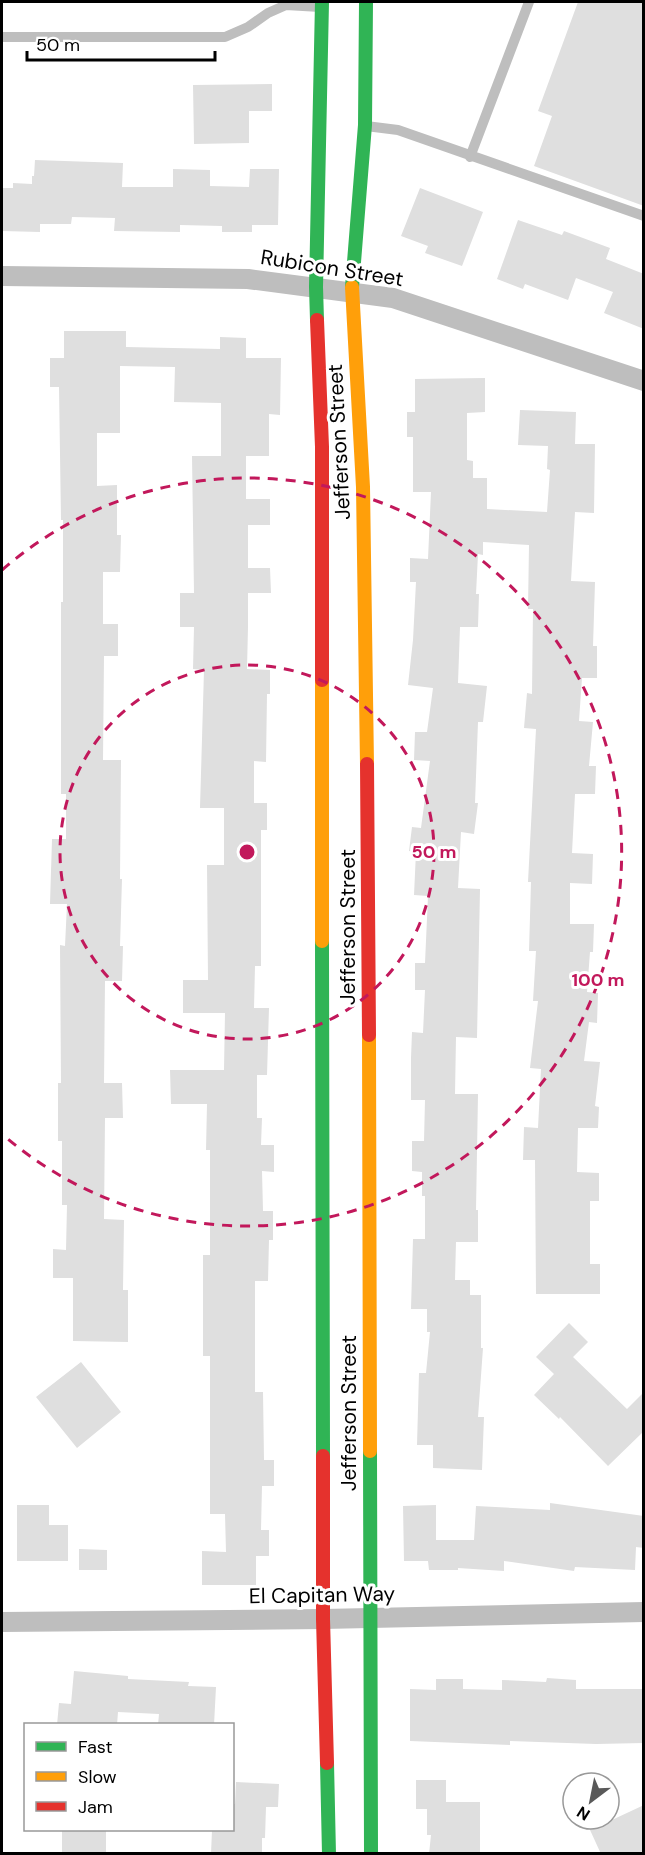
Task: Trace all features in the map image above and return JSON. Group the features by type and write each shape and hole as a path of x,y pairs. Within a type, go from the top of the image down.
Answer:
{"main road":[{"name":"Jefferson Street","path":"366,2 365,126 352,292 363,498 369,904 371,1854"},
{"name":"Jefferson Street","path":"322,4 316,287 322,447 323,1619 329,1854"}],"street":[{"name":"Rubicon Street","path":"2,276 248,279 393,298 644,381"},
{"name":"El Capitan Way","path":"2,1622 323,1619 644,1612"}],"lane":[{"path":"470,157 529,2"},
{"path":"2,37 225,36 248,27 268,13 286,5 322,4"},
{"path":"365,126 398,130 644,216"}],"building":[{"path":"578,2 644,2 644,206 534,166 552,116 538,111"},
{"path":"272,84 272,111 249,111 249,143 194,144 193,85"},
{"path":"35,160 123,163 122,187 173,187 173,169 210,170 210,186 249,187 250,169 279,169 278,225 252,225 252,232 222,232 222,226 180,225 180,232 114,231 115,218 72,217 71,224 40,224 40,232 2,231 2,188 13,188 13,183 32,184"},
{"path":"420,188 483,212 462,266 425,253 428,246 401,236"},
{"path":"518,220 562,235 564,231 610,248 606,259 644,274 644,329 604,313 613,292 576,278 568,300 525,284 523,289 497,279"},
{"path":"64,331 126,331 126,347 220,349 220,337 246,338 246,358 281,358 280,415 269,414 269,456 246,456 246,499 270,499 270,525 248,525 248,568 270,568 271,593 248,593 247,669 270,670 270,694 267,694 266,762 254,761 254,803 267,803 267,830 261,830 261,966 255,966 254,1008 269,1008 267,1075 257,1075 257,1118 262,1118 261,1145 274,1145 274,1172 262,1171 263,1211 273,1211 273,1240 269,1240 268,1281 255,1281 255,1392 263,1392 264,1460 274,1460 274,1486 262,1486 261,1530 269,1530 269,1556 256,1556 256,1585 202,1585 202,1551 226,1552 225,1514 210,1514 210,1356 203,1356 203,1255 210,1255 210,1150 206,1150 207,1104 171,1104 170,1070 224,1070 225,1013 183,1013 183,980 208,980 207,865 224,865 224,808 200,808 204,670 193,669 194,627 180,627 180,593 194,593 192,456 221,456 221,403 174,402 175,367 120,366 120,433 97,433 97,486 117,485 117,535 121,535 120,572 103,572 103,624 118,624 118,656 104,656 103,760 121,760 120,946 123,946 122,981 105,981 104,1083 122,1083 123,1118 105,1118 104,1219 124,1220 123,1290 128,1290 128,1342 73,1341 73,1278 53,1278 53,1249 66,1250 67,1205 62,1205 62,1141 58,1141 58,1083 61,1083 60,945 65,946 67,904 50,904 52,839 66,839 66,794 61,794 63,520 61,520 59,387 50,387 50,358 64,358"},
{"path":"485,378 485,412 467,413 467,460 473,461 473,478 487,478 487,509 547,512 550,470 547,469 548,446 518,445 520,410 576,412 575,444 595,444 594,513 575,512 571,581 595,582 593,646 597,646 597,678 582,678 579,721 593,722 589,766 596,766 595,794 575,794 572,853 593,854 592,884 570,883 570,924 594,924 593,952 590,952 587,992 598,993 597,1023 589,1022 584,1061 600,1062 595,1106 599,1107 598,1128 578,1128 577,1172 599,1173 599,1201 590,1201 590,1264 600,1264 600,1294 536,1294 535,1160 523,1160 524,1127 538,1128 541,1069 530,1068 538,1001 533,1001 536,951 529,951 531,882 528,882 536,729 524,728 527,693 532,694 533,609 528,609 529,545 483,542 483,555 478,554 476,594 479,594 478,627 460,627 458,683 487,686 483,722 478,722 475,803 478,803 474,834 461,832 458,888 480,889 477,1038 456,1037 455,1094 478,1094 476,1210 478,1210 478,1242 456,1242 455,1280 470,1280 470,1295 481,1295 481,1348 483,1348 478,1417 484,1417 482,1470 433,1468 433,1445 417,1445 419,1373 426,1373 430,1332 427,1332 427,1309 411,1309 413,1239 425,1239 425,1196 422,1196 422,1172 412,1171 412,1141 424,1141 425,1100 411,1100 411,1058 412,1032 423,1033 425,990 415,990 415,963 425,963 428,896 414,895 416,852 409,851 412,827 421,828 430,761 414,760 415,732 427,732 433,688 408,685 416,582 410,582 410,558 428,559 431,492 413,492 413,437 407,437 407,412 415,412 415,379"},
{"path":"569,1323 588,1342 573,1357 627,1409 644,1392 644,1431 608,1466 560,1417 559,1419 534,1395 554,1374 536,1357"},
{"path":"81,1362 121,1412 77,1448 36,1397"},
{"path":"550,1503 644,1516 644,1548 636,1547 635,1570 575,1567 574,1571 504,1561 504,1571 458,1568 458,1570 429,1570 428,1561 404,1561 403,1506 436,1505 436,1540 474,1540 476,1506 550,1510"},
{"path":"17,1505 49,1505 49,1525 68,1525 68,1561 17,1561"},
{"path":"79,1549 107,1550 107,1570 79,1570"},
{"path":"74,1671 128,1676 128,1679 189,1682 188,1686 216,1687 214,1723 158,1723 159,1714 118,1712 117,1723 57,1723 59,1703 71,1704"},
{"path":"547,1678 576,1680 576,1689 644,1689 644,1743 510,1741 510,1745 410,1741 410,1689 436,1690 436,1679 463,1679 463,1689 502,1690 502,1680 546,1682"},
{"path":"416,1780 446,1780 446,1802 480,1802 480,1854 429,1854 431,1835 427,1835 427,1809 416,1809"},
{"path":"236,1782 279,1784 278,1807 266,1807 262,1854 211,1854 212,1831 234,1831"},
{"path":"644,1805 644,1854 601,1854 590,1831 621,1831 621,1816"},
{"path":"62,1831 106,1831 106,1854 62,1854"}],"traffic: fast":[{"path":"317,320 322,2"},
{"path":"352,287 365,125 366,2"},
{"path":"322,941 323,1456"},
{"path":"370,1451 371,1854"},
{"path":"327,1763 329,1854"}],"traffic: slow":[{"path":"352,287 363,487 367,764"},
{"path":"322,680 322,941"},
{"path":"369,1035 370,1451"}],"traffic: jam":[{"path":"317,320 322,447 322,680"},
{"path":"367,764 369,1035"},
{"path":"323,1456 323,1619 327,1763"}]}
